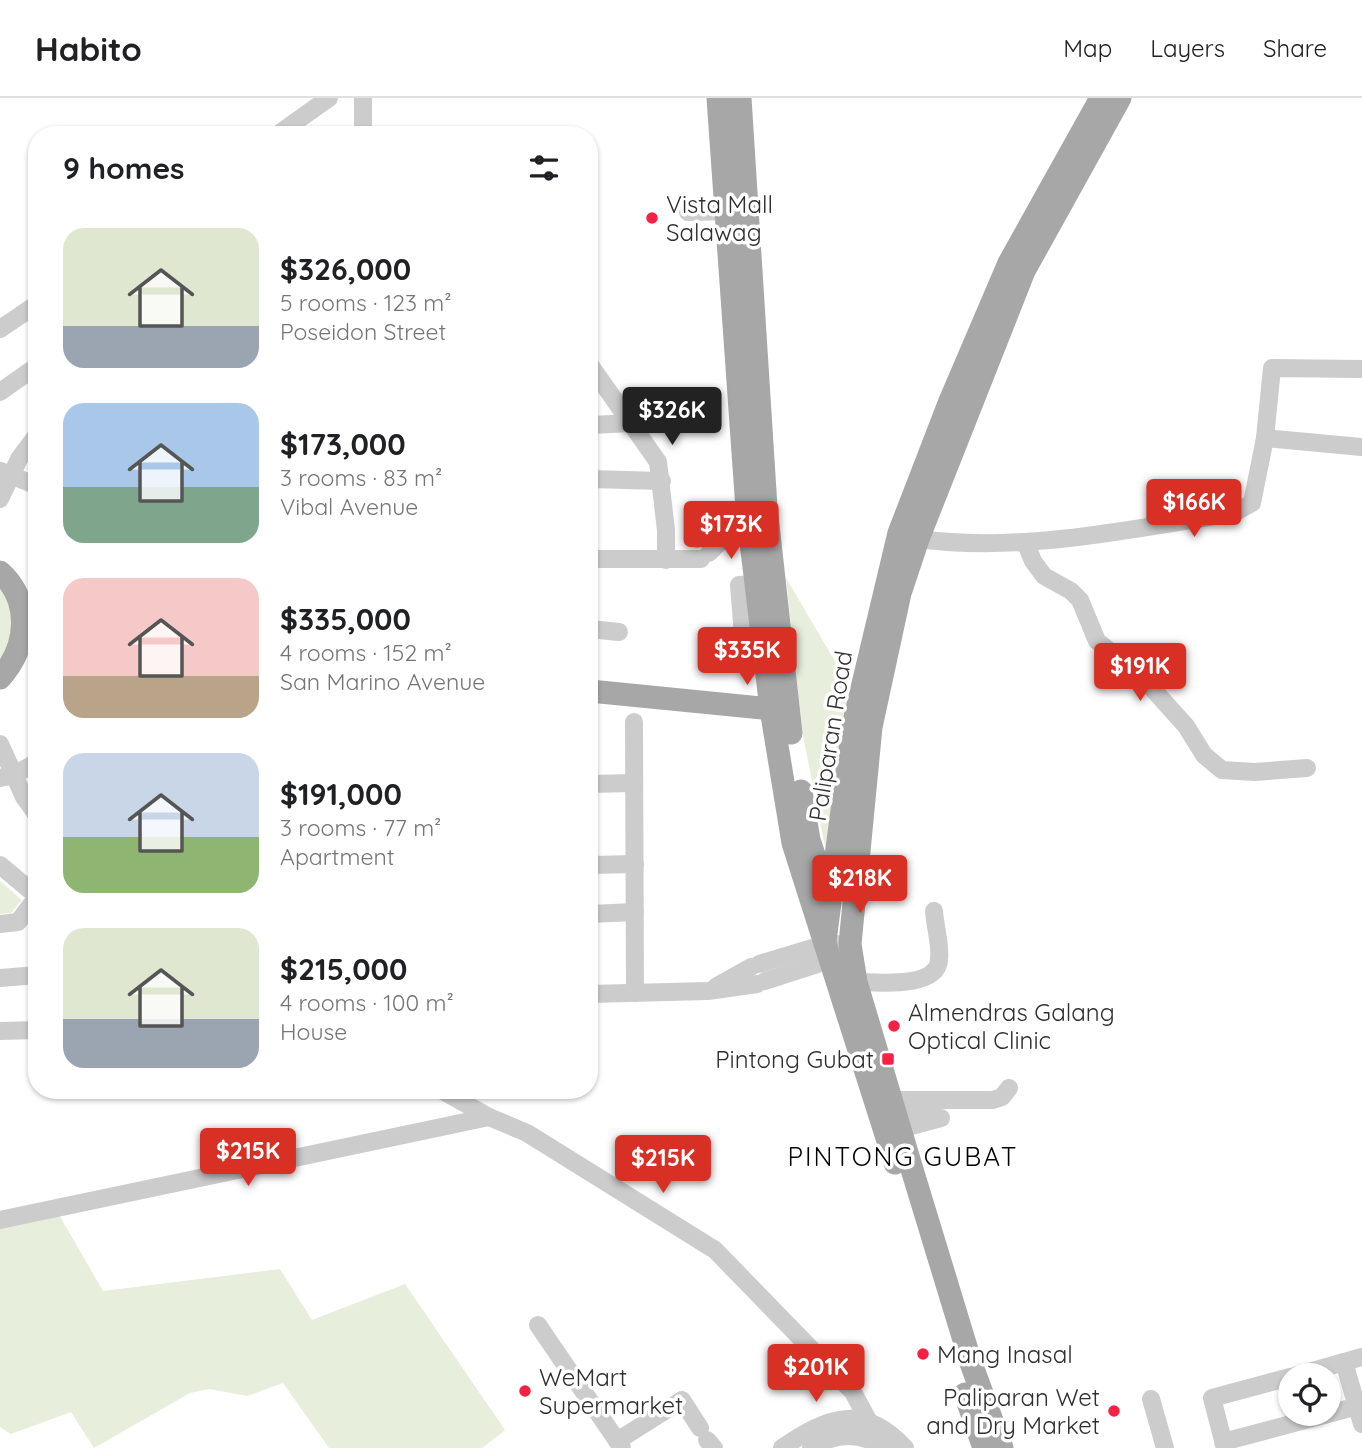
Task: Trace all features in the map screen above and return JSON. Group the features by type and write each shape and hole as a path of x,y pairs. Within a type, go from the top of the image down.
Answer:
{"main road":[{"path":"718,98 735,211 757,541 793,843 827,952"},
{"path":"740,98 735,211 747,509 757,541 756,584 765,660 809,840 831,905 850,944"},
{"name":"Paliparan Road","path":"984,1448 971,1414 827,952 831,905 853,726 900,533 950,401 1009,263 1101,98"},
{"name":"Paliparan Road","path":"1002,1448 971,1363 856,982 850,944 871,727 900,593 918,538 1024,271 1120,98"},
{"path":"0,572 18,597 28,633"},
{"path":"0,678 28,639"},
{"path":"598,692 777,715"},
{"path":"598,702 777,715"}],"street":[{"path":"290,126 329,98"},
{"path":"363,98 363,126"},
{"path":"688,212 735,211"},
{"path":"0,329 28,310"},
{"path":"918,538 960,545 1026,544 1234,513 1252,503 1265,438 1272,368 1362,369"},
{"path":"0,392 28,372"},
{"path":"598,376 658,462 662,481 667,560"},
{"path":"598,425 632,423"},
{"path":"1265,438 1362,447"},
{"path":"0,499 6,473 28,443"},
{"path":"6,473 28,482"},
{"path":"598,479 662,481"},
{"path":"699,549 723,515 747,509"},
{"path":"598,559 667,560 724,538 757,541"},
{"path":"1026,544 1032,561 1044,576 1071,591 1080,600 1097,641 1141,676 1186,726 1204,755 1222,770 1255,772 1307,768"},
{"path":"598,630 619,632"},
{"path":"634,722 635,993"},
{"path":"0,744 7,777 28,803"},
{"path":"7,777 28,766"},
{"path":"598,784 634,783"},
{"path":"0,864 28,889"},
{"path":"598,865 635,864"},
{"path":"0,924 18,922 28,909"},
{"path":"856,982 911,981 936,970 939,961 934,911"},
{"path":"598,914 635,912"},
{"path":"598,994 708,991 850,944"},
{"path":"0,978 28,976"},
{"path":"0,1031 28,1030"},
{"path":"897,1116 993,1100 1002,1097 1009,1088"},
{"path":"457,1099 489,1117 527,1133 715,1250 853,1392 866,1429 885,1448"},
{"path":"0,1220 489,1117"},
{"path":"538,1325 619,1445 682,1400 707,1439"},
{"path":"1340,1363 1362,1357"},
{"path":"1278,1380 1212,1398 1224,1445 1360,1412 1344,1362"},
{"path":"1151,1399 1165,1448"},
{"path":"782,1448 823,1422 891,1434 905,1448"},
{"path":"811,1448 839,1435 866,1429"}],"green space":[{"path":"786,578 849,685 826,852 803,736"},
{"path":"0,580 10,593 16,634 0,664"},
{"path":"0,881 22,900 11,913 0,914"},
{"path":"58,1213 103,1291 280,1269 312,1320 405,1284 505,1430 482,1448 329,1448 283,1383 247,1396 209,1389 190,1393 94,1448 71,1412 11,1434 0,1427 0,1224"}],"place":[{"name":"Vista Mall Salawag","path":"652,218"},
{"name":"Almendras Galang Optical Clinic","path":"894,1026"},
{"name":"Pintong Gubat","path":"888,1059"},
{"name":"Mang Inasal","path":"923,1354"},
{"name":"WeMart Supermarket","path":"525,1391"},
{"name":"Paliparan Wet and Dry Market","path":"1114,1411"}],"district":[{"name":"PINTONG GUBAT","path":"903,1156"}]}
